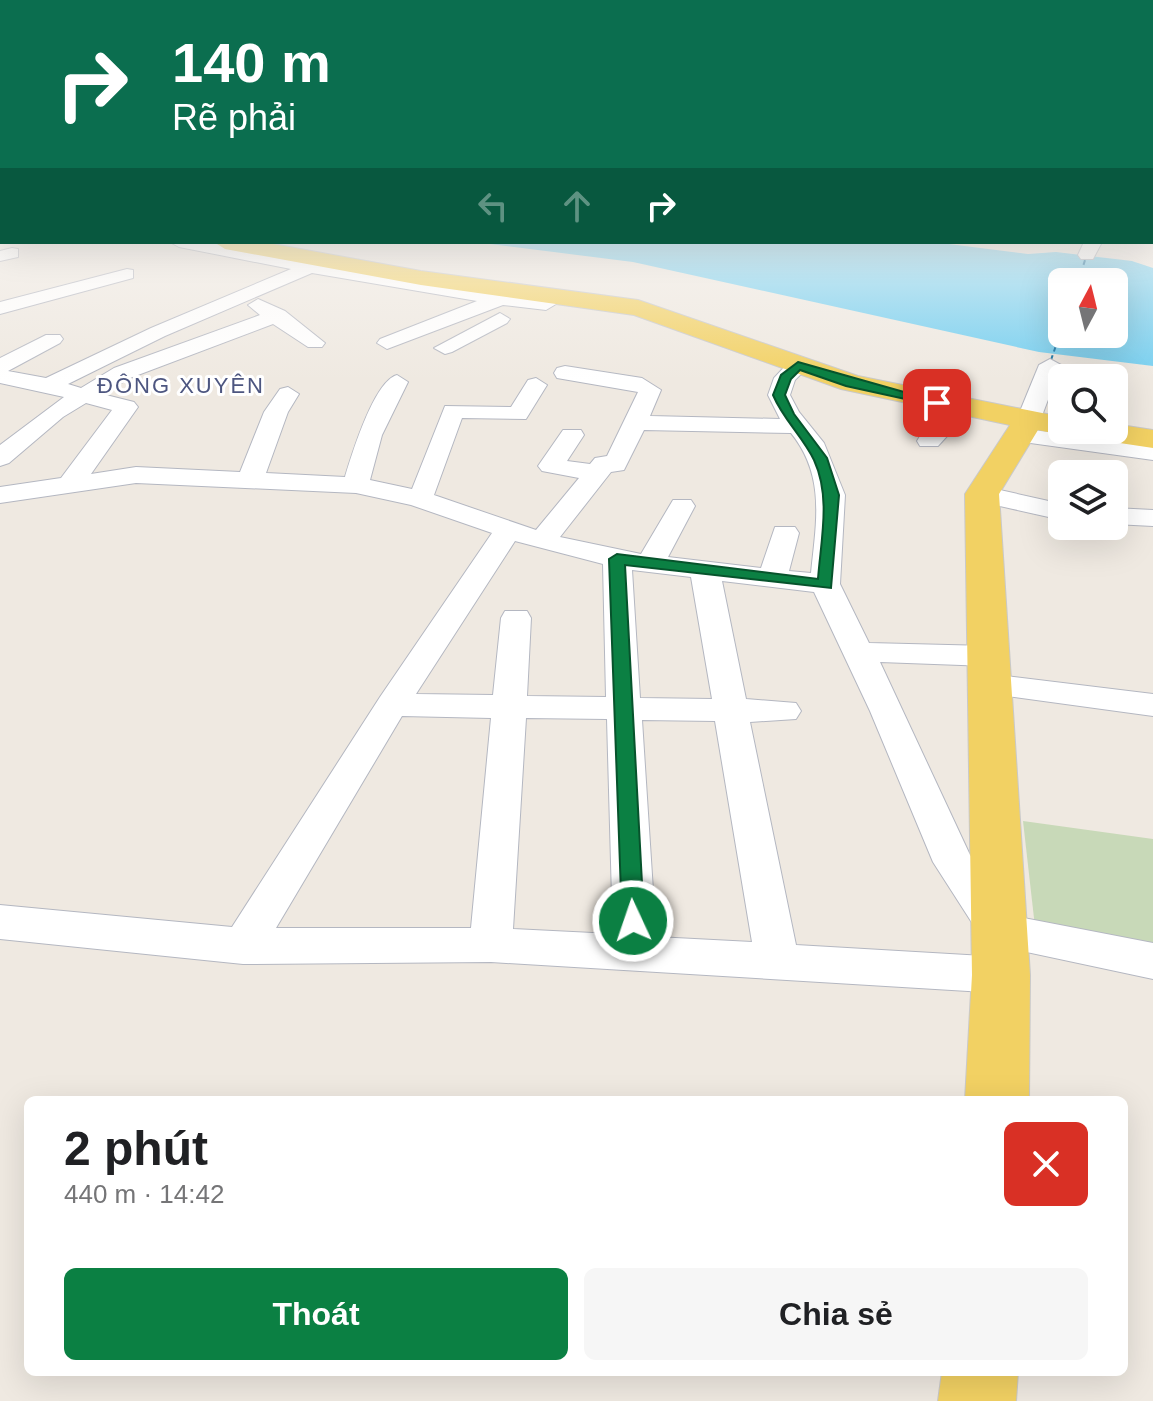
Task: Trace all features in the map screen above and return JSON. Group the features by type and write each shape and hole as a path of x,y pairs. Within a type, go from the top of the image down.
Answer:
{"main road":[{"path":"271,250 421,278 638,308 676,318 798,366 851,383 1036,427 982,494 1001,953 997,1096"},
{"path":"306,269 421,278"},
{"path":"546,304 638,308"},
{"path":"1128,435 1153,439"},
{"path":"977,1401 980,1376"}],"street":[{"path":"218,250 306,269 498,300 546,304"},
{"path":"51,384 112,353 306,269"},
{"path":"0,308 127,274"},
{"path":"421,309 459,293"},
{"path":"75,309 117,295"},
{"path":"243,297 278,315 315,343"},
{"path":"387,343 498,300"},
{"path":"445,348 498,320 546,304"},
{"path":"0,458 55,412 122,373 278,315"},
{"path":"0,366 53,339"},
{"path":"78,344 112,353"},
{"path":"798,366 785,378 779,395 820,458 832,495 825,584 859,652 953,862 1001,953"},
{"path":"542,541 604,463 615,465 638,422 650,390 642,385 565,373"},
{"path":"1048,374 1036,427 1153,453"},
{"path":"0,376 51,384 81,396 126,407 69,486"},
{"path":"356,485 370,435 397,382"},
{"path":"419,499 432,478 438,449 453,411 518,414 536,385"},
{"path":"251,478 276,412 288,394"},
{"path":"929,441 961,407"},
{"path":"638,422 684,426 798,426"},
{"path":"572,435 551,466 599,473"},
{"path":"0,495 136,475 356,485 419,499 542,541 633,562 825,584"},
{"path":"982,494 1048,509"},
{"path":"635,951 622,708 633,562 682,506"},
{"path":"1128,517 1153,518"},
{"path":"243,946 392,705 508,530"},
{"path":"773,578 785,533"},
{"path":"705,571 777,959"},
{"path":"491,945 516,618"},
{"path":"859,652 988,670 1153,705"},
{"path":"392,705 784,711"},
{"path":"0,922 243,946 491,945 777,959 1001,953 1153,961"}],"green space":[{"path":"1023,821 1153,839 1153,949 1035,927"}],"water":[{"path":"541,250 999,250 1028,254 1056,252 1132,261 1153,268 1153,366 1039,352 633,262"}],"ferry route":[{"path":"1082,268 1086,257"},
{"path":"1051,360 1055,348"}],"district":[{"name":"ĐÔNG XUYÊN","path":"181,385"}],"route":[{"path":"633,921 617,559 825,584 833,518 832,495 820,458 788,414 779,395 788,373 798,366 851,383 937,403"}]}
